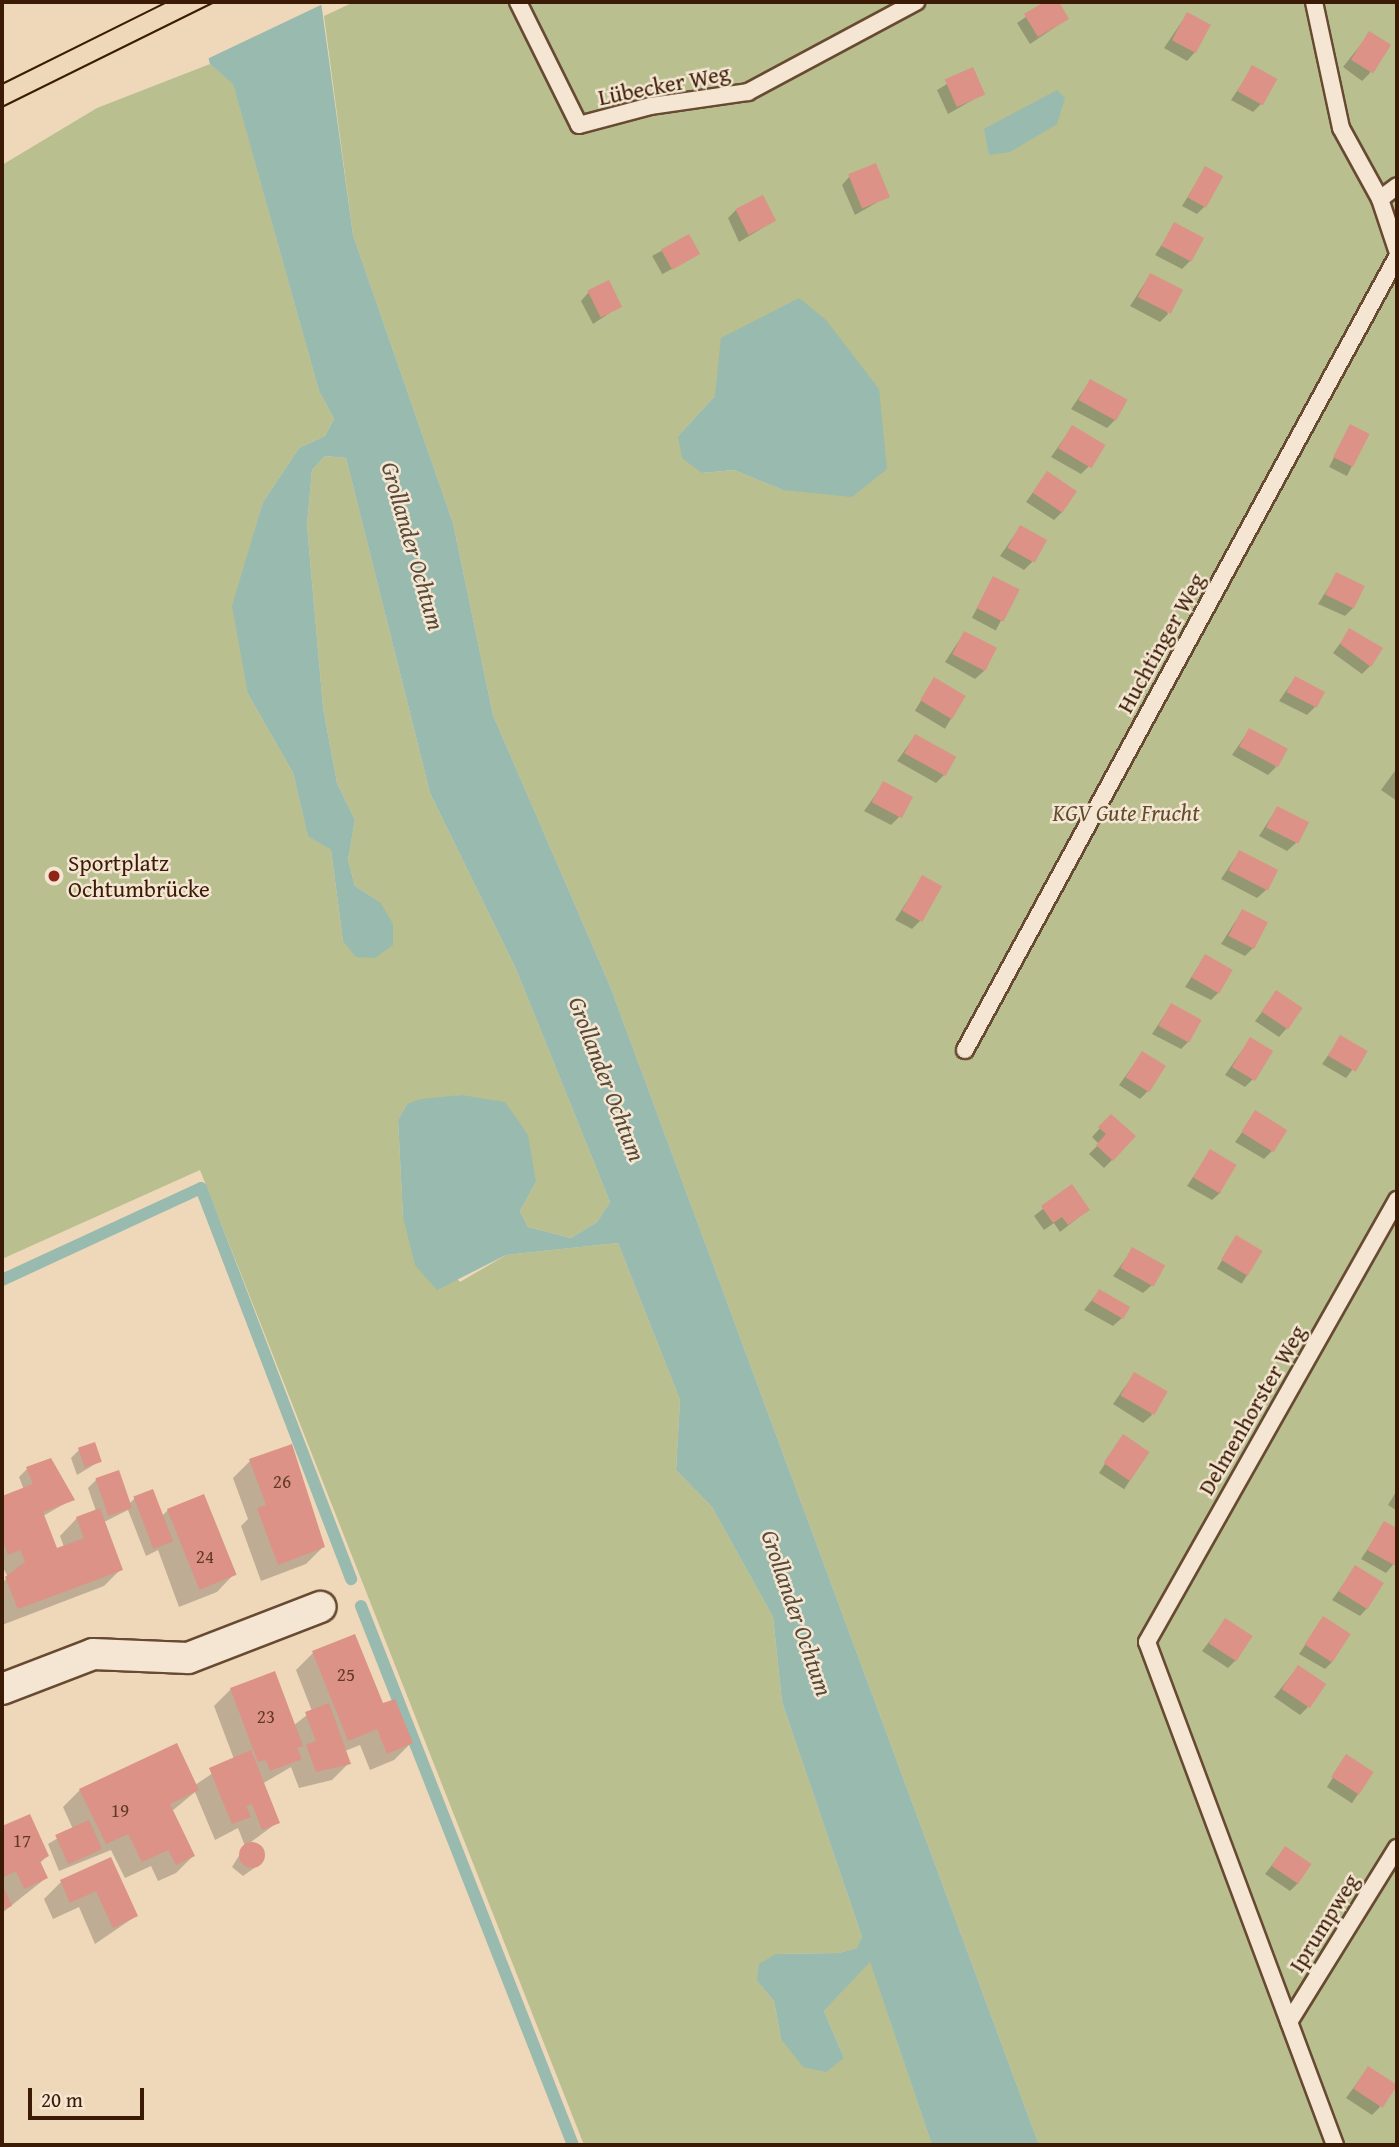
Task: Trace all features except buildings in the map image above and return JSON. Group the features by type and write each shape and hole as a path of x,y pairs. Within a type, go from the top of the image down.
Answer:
{"street":[{"path":"2,1689 93,1654 188,1658 320,1607"}],"lane":[{"name":"Lübecker Weg","path":"518,2 579,125 651,106 748,92 916,2"},
{"path":"1314,2 1341,128 1380,199 1397,250"},
{"path":"1380,199 1397,186"},
{"name":"Huchtinger Weg","path":"965,1050 1397,257"},
{"name":"Delmenhorster Weg","path":"1289,2022 1147,1642 1397,1200"},
{"name":"Iprumpweg","path":"1289,2022 1397,1848"},
{"path":"1289,2022 1335,2145"}],"green space":[{"name":"KGV Gute Frucht","path":"354,2 1397,2 1397,2145 1039,2145 610,986 493,715 453,523 353,235 324,16","holes":["715,396 783,490 734,470 702,473 678,436"]},
{"path":"210,64 233,83 319,391 334,419 325,436 299,448 263,502 253,538 248,694 293,773 308,835 331,850 343,941 380,902 355,886 348,860 355,820 337,783 323,707 307,525 312,470 325,456 346,458 430,793 516,969 610,1202 597,1222 571,1238 528,1227 520,1211 536,1182 461,1095 407,1104 398,1120 403,1217 460,1282 506,1255 618,1243 680,1400 676,1470 712,1507 773,1617 782,1702 862,1937 858,1948 839,1953 776,1954 757,1981 774,2001 781,2039 844,2058 824,2011 870,1961 932,2145 584,2145 200,1170 2,1259 2,165 97,108"}],"water":[{"name":"Grollander Ochtum","path":"193,2 321,2 353,235 453,523 493,715 610,986 1039,2145 932,2145 870,1962 824,2011 844,2058 826,2072 803,2067 781,2039 774,2001 757,1981 759,1964 776,1954 839,1953 857,1948 862,1937 782,1702 773,1617 712,1507 676,1470 680,1400 618,1243 506,1255 437,1290 415,1265 403,1217 398,1120 407,1104 421,1099 461,1095 505,1102 528,1135 536,1182 520,1211 528,1227 571,1238 597,1222 610,1202 516,969 430,793 346,458 325,456 312,470 307,525 323,707 337,783 355,820 348,860 355,886 380,902 393,924 393,945 375,958 356,957 343,941 331,850 308,836 293,773 248,694 232,606 263,502 299,448 325,436 334,419 319,391 233,84 210,64"},
{"path":"1057,90 1065,98 1057,124 1010,152 989,155 984,129"},
{"path":"799,298 826,320 879,389 887,469 852,497 783,490 734,470 702,473 682,458 678,436 715,396 721,338"}],"pier":[{"path":"189,2 324,2 325,3 205,60"}],"waterway":[{"path":"2,1280 201,1188 351,1579"},
{"path":"361,1606 573,2145"}],"tram line":[{"path":"2,84 167,2"},
{"path":"2,107 214,2"}],"place":[{"name":"Sportplatz Ochtumbrücke","path":"54,876"}]}
